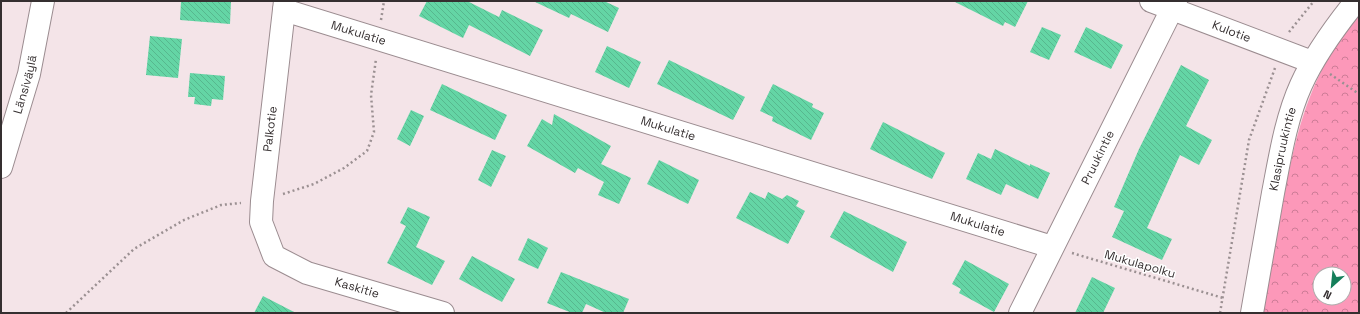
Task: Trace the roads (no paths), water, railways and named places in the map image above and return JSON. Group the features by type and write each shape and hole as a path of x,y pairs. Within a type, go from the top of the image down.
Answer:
{"street":[{"name":"Länsiväylä","path":"1,167 29,74 43,1"},
{"name":"Kulotie","path":"1150,1 1174,5 1312,62"},
{"name":"Klasipruukintie","path":"1252,313 1279,161 1288,123 1300,86 1312,62 1356,1"},
{"name":"Pruukintie","path":"1020,313 1174,5"},
{"name":"Mukulatie","path":"284,6 378,39 1052,247"},
{"name":"Palkotie","path":"274,256 261,222 262,201 284,6"},
{"name":"Kaskitie","path":"274,256 307,273 443,313"}]}
